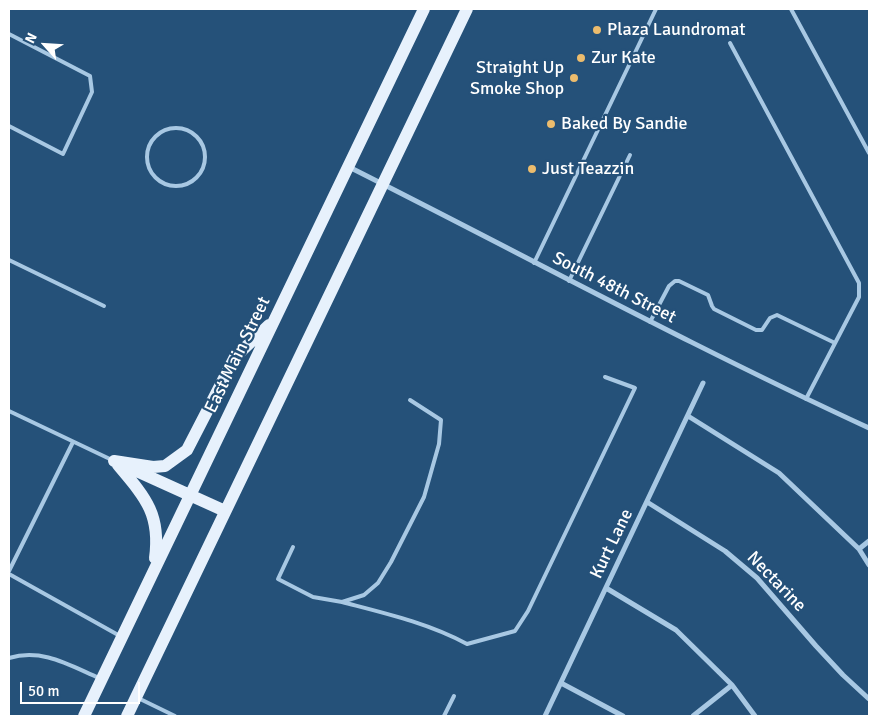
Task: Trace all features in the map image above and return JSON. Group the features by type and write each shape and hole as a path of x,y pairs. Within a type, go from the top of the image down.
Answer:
{"main road":[{"name":"East Main Street","path":"84,716 424,9"},
{"path":"127,716 467,9"},
{"path":"114,461 153,467 165,466 187,450 235,357 276,317"},
{"path":"114,461 225,511"},
{"path":"114,461 142,494 151,508 157,544 154,569"}],"street":[{"name":"South 48th Street","path":"348,167 650,322 869,428"},
{"name":"Kurt Lane","path":"545,716 704,383"},
{"path":"688,416 779,473 859,549 869,565"},
{"name":"Nectarine","path":"647,502 726,551 757,578 816,646 869,699"},
{"path":"859,549 869,541"},
{"path":"606,588 676,630 732,685 755,716"},
{"path":"560,683 623,716"},
{"path":"693,716 732,685"}],"lane":[{"path":"534,263 656,9"},
{"path":"792,9 869,153"},
{"path":"9,34 90,76 92,92 63,154 9,126"},
{"path":"730,43 859,283 859,297 806,399"},
{"path":"170,128 180,128 193,133 203,144 206,154 205,164 201,173 185,185 175,186 165,184 157,179 151,172 147,154 155,137 162,131 170,128"},
{"path":"569,281 630,155"},
{"path":"9,260 104,306"},
{"path":"650,322 669,286 675,281 679,281 708,295 714,309 756,330 762,330 770,318 777,315 835,343"},
{"path":"293,547 278,579 313,597 342,602 416,623 466,644 515,631 528,611 634,388 605,377"},
{"path":"342,602 364,595 378,583 391,562 424,497 439,444 441,420 410,400"},
{"path":"9,411 114,461"},
{"path":"73,442 9,573 122,637"},
{"path":"9,658 23,654 52,657 101,680"},
{"path":"444,716 454,696"},
{"path":"136,697 175,716"}],"place":[{"name":"Plaza Laundromat","path":"597,30"},
{"name":"Zur Kate","path":"581,58"},
{"name":"Straight Up Smoke Shop","path":"574,78"},
{"name":"Baked By Sandie","path":"551,124"},
{"name":"Just Teazzin","path":"532,169"}]}
